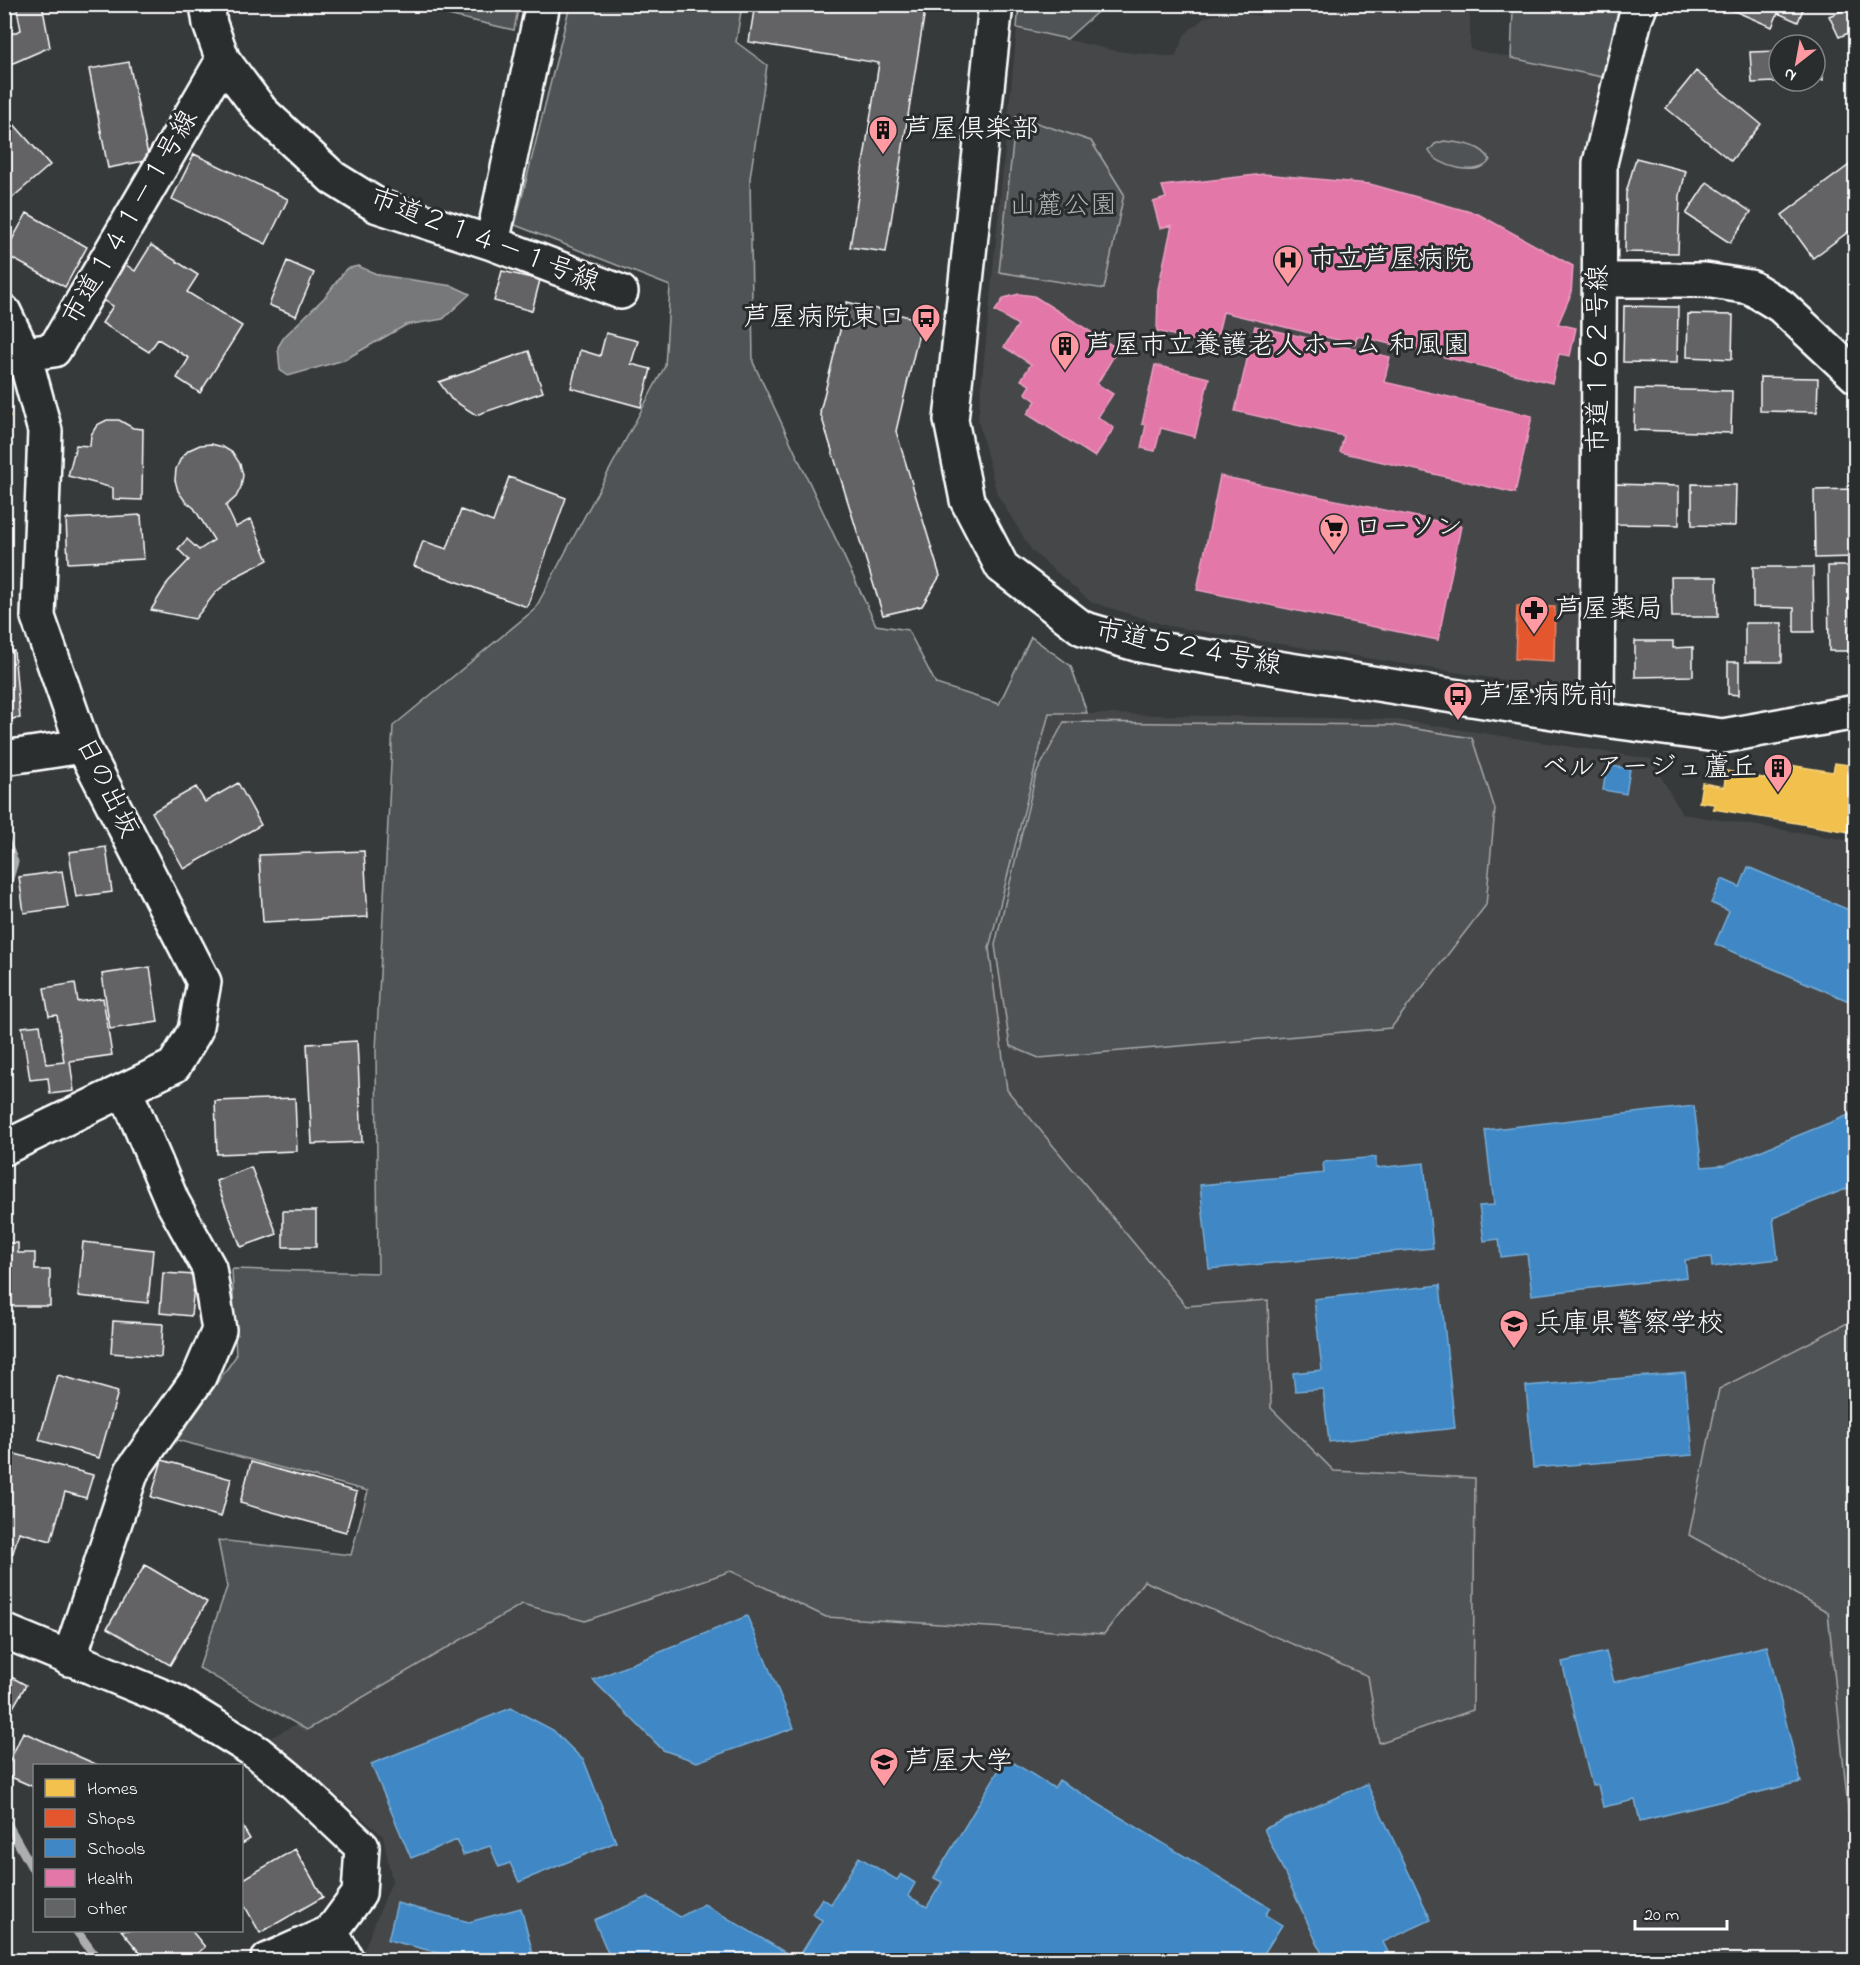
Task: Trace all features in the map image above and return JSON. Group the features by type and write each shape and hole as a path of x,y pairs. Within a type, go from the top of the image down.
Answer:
{"street":[{"name":"市道２１４－１号線","path":"207,4 210,24 223,60 262,112 333,178 378,206 492,243 621,292"},
{"path":"492,243 543,4"},
{"name":"市道５２４号線","path":"996,4 951,420 967,500 1002,567 1082,628 1136,644 1597,719 1723,736 1856,712"},
{"name":"市道１６２号線","path":"1597,719 1600,163 1635,19 1641,4"},
{"name":"市道１４１－１号線","path":"24,354 54,350 223,60"},
{"path":"1599,279 1705,280 1750,287 1781,306 1856,376"},
{"name":"日の出坂","path":"4,312 24,354 45,431 38,617 83,746 204,982 195,1030 174,1066 4,1148"},
{"path":"4,758 83,746"},
{"path":"69,1659 132,1471 199,1377 219,1330 210,1268 172,1201 125,1090"},
{"path":"4,1631 174,1701 258,1753 291,1780 362,1847 359,1894 331,1932 268,1960"},
{"path":"331,1932 347,1960"}],"shaded area":[{"name":"市立芦屋病院","path":"1263,5 1467,5 1470,17 1470,49 1602,77 1586,152 1581,682 1571,691 1168,626 1091,602 1032,551 997,494 978,420 1017,28 1116,51 1175,57 1185,34 1205,17 1232,11 1260,16"},
{"path":"358,266 379,275 453,286 470,294 443,319 406,325 344,360 288,376 280,370 278,347 284,337 326,296 346,269"},
{"path":"1049,713 1391,719 1651,759 1682,814 1855,841 1855,1960 367,1960 363,1952 392,1881 383,1836 270,1738 667,1527 1007,1090 989,948"}],"green space":[{"path":"1019,4 1105,5 1067,39 1017,28"},
{"path":"404,5 519,5 514,30"},
{"path":"570,5 742,5 736,42 767,65 750,178 753,362 876,625 908,630 936,684 999,704 1031,637 1071,666 1087,713 1049,713 989,948 1007,1090 1186,1306 1268,1300 1271,1408 1334,1471 1475,1478 1473,1710 1379,1743 1368,1676 1144,1581 1104,1634 826,1617 731,1571 585,1621 522,1604 307,1730 199,1668 227,1587 218,1540 351,1555 368,1491 177,1440 236,1356 232,1269 378,1273 376,1050 393,726 535,609 665,366 670,286 515,225"},
{"path":"1511,5 1620,5 1602,77 1511,58 1513,10"},
{"name":"山麓公園","path":"1016,116 1091,141 1124,194 1104,289 999,272"},
{"path":"1444,141 1476,147 1490,160 1477,168 1449,166 1440,162 1429,151 1435,144"},
{"path":"1064,722 1391,725 1472,738 1495,809 1486,905 1391,1028 1039,1058 1010,1046 995,945 1036,774"},
{"path":"1855,1319 1855,1877 1828,1612 1689,1535 1719,1389"}],"building: Homes":[{"path":"4,404 10,416 5,419 9,427 4,429"},
{"name":"ベルアージュ蘆丘","path":"1771,762 1833,772 1835,763 1856,766 1856,833 1713,809 1714,804 1699,802 1702,783 1724,787 1726,771 1768,779"}],"building: Shops":[{"path":"1517,606 1555,607 1554,661 1515,659"}],"building: Schools":[{"path":"1607,765 1630,769 1626,794 1603,790"},
{"path":"1748,867 1856,913 1856,1004 1715,944 1729,911 1711,903 1722,879 1740,887"},
{"path":"1694,1106 1702,1167 1725,1165 1856,1112 1856,1185 1773,1218 1778,1259 1712,1267 1711,1257 1685,1260 1687,1277 1532,1295 1527,1254 1501,1257 1499,1239 1484,1241 1479,1206 1494,1205 1485,1130"},
{"path":"1376,1157 1376,1168 1424,1163 1433,1248 1209,1269 1200,1185 1324,1173 1323,1162"},
{"path":"1440,1285 1455,1428 1329,1442 1323,1389 1295,1391 1293,1373 1322,1370 1314,1299"},
{"path":"1685,1373 1693,1455 1533,1468 1526,1386"},
{"path":"747,1616 794,1728 697,1762 663,1750 593,1680"},
{"path":"1767,1646 1801,1782 1640,1821 1635,1800 1603,1807 1598,1785 1592,1786 1562,1662 1606,1652 1614,1682"},
{"path":"511,1708 553,1730 584,1761 616,1842 519,1882 510,1863 499,1867 490,1846 463,1855 457,1840 411,1858 371,1764"},
{"path":"1006,1758 1054,1788 1059,1780 1270,1908 1265,1915 1282,1925 1260,1960 797,1960 822,1920 812,1914 822,1898 831,1904 859,1857 897,1880 901,1874 915,1883 908,1896 927,1907 942,1882 934,1878"},
{"path":"1367,1784 1431,1920 1383,1942 1392,1960 1325,1960 1264,1829"},
{"path":"648,1897 680,1917 704,1904 798,1960 611,1960 594,1920"},
{"path":"397,1903 469,1922 521,1908 534,1958 456,1960 455,1957 388,1940"}],"building: Health":[{"path":"1264,174 1370,184 1478,214 1573,266 1571,294 1558,324 1576,328 1570,356 1559,354 1552,383 1357,336 1355,344 1223,312 1215,346 1157,331 1158,289 1172,225 1160,228 1153,202 1166,198 1162,186"},
{"name":"芦屋市立養護老人ホーム 和風園","path":"1019,294 1034,296 1118,349 1097,384 1113,394 1098,417 1114,428 1095,457 1027,414 1036,401 1025,393 1030,385 1021,380 1031,364 1004,347 1018,325 995,311 1004,298"},
{"path":"1255,326 1390,357 1384,382 1532,416 1515,493 1340,452 1344,436 1235,411"},
{"path":"1155,365 1209,378 1195,437 1161,428 1155,451 1141,448 1146,425 1142,424"},
{"path":"1220,476 1461,526 1438,640 1197,590"}],"building: Other":[{"path":"16,4 42,4 50,47 4,67 4,37 21,30"},
{"name":"芦屋倶楽部","path":"755,4 926,4 886,252 850,247 879,63 749,42"},
{"path":"1718,4 1805,4 1798,22 1778,13 1772,27"},
{"path":"1856,5 1856,30 1839,37 1829,16"},
{"path":"1767,51 1767,82 1752,83 1750,52"},
{"path":"129,62 149,160 108,168 89,69"},
{"path":"1696,71 1761,124 1731,161 1666,108"},
{"path":"4,113 50,165 12,198 4,189"},
{"path":"194,154 288,199 266,244 172,199"},
{"path":"1636,158 1686,171 1680,195 1678,253 1625,252 1626,193"},
{"path":"1856,160 1856,226 1813,258 1782,215"},
{"path":"1707,182 1751,212 1730,243 1686,214"},
{"path":"27,213 87,247 65,287 4,254"},
{"path":"151,245 198,275 187,292 242,326 200,393 177,378 189,358 158,339 149,352 102,323 113,306 99,298 122,262 135,271"},
{"path":"287,261 314,273 296,316 269,305"},
{"path":"502,271 540,280 532,311 494,301"},
{"path":"847,302 922,320 896,431 940,576 922,606 883,615 820,412"},
{"path":"1624,306 1678,307 1677,363 1623,362"},
{"path":"1688,314 1733,315 1732,359 1687,357"},
{"path":"606,333 638,341 631,364 651,369 641,407 571,388 580,350 600,356"},
{"path":"529,351 543,392 476,415 451,399 439,382"},
{"path":"1760,377 1818,378 1817,412 1760,411"},
{"path":"1635,389 1732,391 1731,433 1634,430"},
{"path":"107,420 119,420 133,428 143,429 142,500 113,499 113,488 68,476 76,445 90,446 91,435 97,425"},
{"path":"211,444 233,453 240,464 243,475 241,487 236,497 226,506 236,527 251,519 268,560 235,577 216,592 195,619 151,610 168,582 189,560 178,549 187,539 199,550 214,540 194,508 178,491 175,480 176,469 181,458 189,450 200,445"},
{"path":"509,477 566,498 527,607 414,566 423,541 447,549 461,510 493,522"},
{"path":"1615,484 1679,486 1679,525 1614,524"},
{"path":"1692,484 1736,485 1735,526 1692,525"},
{"path":"1853,489 1854,557 1815,558 1814,490"},
{"path":"141,515 144,559 68,563 66,519"},
{"path":"1828,566 1856,566 1856,651 1829,651"},
{"path":"1753,567 1813,567 1814,632 1794,632 1794,608 1753,607"},
{"path":"1671,577 1717,577 1718,617 1672,617"},
{"path":"1745,623 1782,623 1782,662 1745,662"},
{"path":"1635,641 1673,641 1673,648 1693,647 1693,676 1635,677"},
{"path":"14,651 20,718 4,720 4,652"},
{"path":"1728,662 1739,662 1739,695 1728,694"},
{"path":"238,783 261,825 184,869 152,812 196,787 205,802"},
{"path":"106,847 112,892 76,897 69,852"},
{"path":"364,851 368,917 263,922 259,855"},
{"path":"62,871 68,907 24,913 19,877"},
{"path":"150,967 158,1022 110,1029 102,974"},
{"path":"75,983 78,1002 103,998 112,1055 70,1061 74,1091 50,1094 48,1078 30,1080 22,1027 40,1025 46,1064 64,1062 57,1015 49,1016 44,988"},
{"path":"357,1041 362,1142 312,1144 307,1044"},
{"path":"295,1098 297,1151 217,1154 215,1101"},
{"path":"251,1167 277,1234 241,1247 216,1181"},
{"path":"283,1211 316,1211 316,1247 283,1247"},
{"path":"83,1242 153,1250 148,1303 78,1296"},
{"path":"4,1243 18,1243 18,1253 35,1253 35,1270 50,1270 50,1306 4,1306"},
{"path":"163,1273 195,1275 191,1316 160,1313"},
{"path":"113,1321 163,1324 161,1357 111,1353"},
{"path":"58,1375 118,1392 99,1458 39,1440"},
{"path":"4,1451 93,1475 86,1498 65,1492 51,1541 19,1532 13,1553 4,1550"},
{"path":"162,1460 231,1479 221,1517 151,1497"},
{"path":"251,1462 357,1492 346,1532 240,1503"},
{"path":"145,1565 207,1602 170,1665 107,1628"},
{"path":"4,1673 26,1685 4,1723"},
{"path":"23,1732 95,1764 33,1764 33,1787 4,1774"},
{"path":"243,1828 250,1839 243,1843"},
{"path":"295,1849 323,1897 260,1933 243,1903 243,1879"},
{"path":"123,1932 193,1932 205,1947 189,1960 146,1960"}],"waterway":[{"path":"4,837 14,862 4,895"},
{"path":"4,1818 33,1869"},
{"path":"77,1932 98,1960"}],"place":[{"name":"芦屋倶楽部","path":"883,156"},
{"name":"市立芦屋病院","path":"1288,286"},
{"name":"芦屋病院東口","path":"926,344"},
{"name":"芦屋市立養護老人ホーム 和風園","path":"1065,372"},
{"name":"ローソン","path":"1334,554"},
{"name":"芦屋薬局","path":"1534,636"},
{"name":"芦屋病院前","path":"1458,722"},
{"name":"ベルアージュ蘆丘","path":"1778,794"},
{"name":"兵庫県警察学校","path":"1514,1350"},
{"name":"芦屋大学","path":"884,1788"}]}
